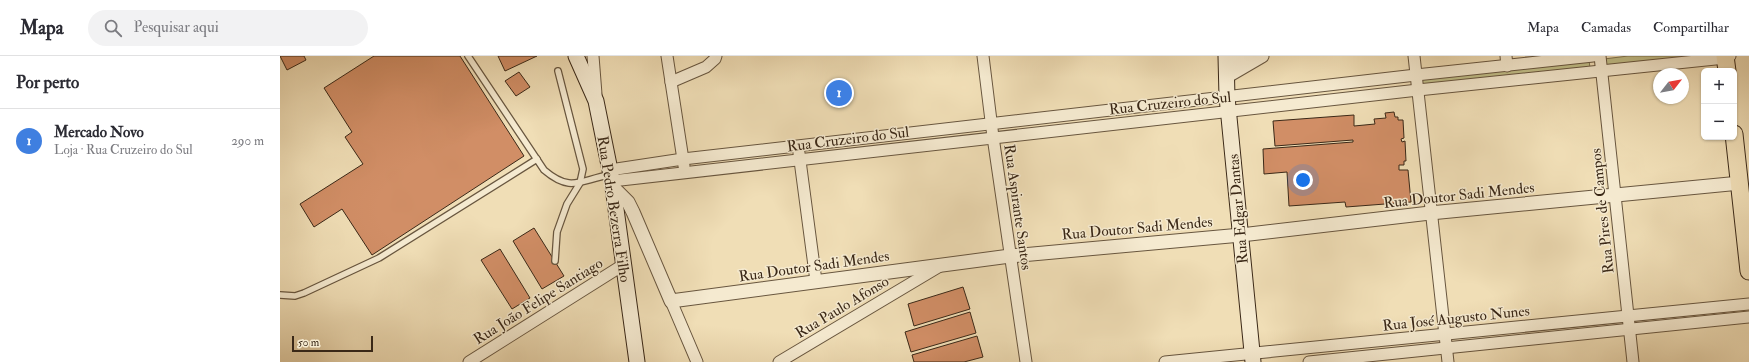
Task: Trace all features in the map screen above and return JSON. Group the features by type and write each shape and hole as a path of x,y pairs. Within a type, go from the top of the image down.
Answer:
{"main road":[{"path":"576,56 596,101"},
{"name":"Rua Edgar Dantas","path":"1226,66 1227,97 1253,358"},
{"name":"Rua Pedro Bezerra Filho","path":"596,101 612,179 637,362"},
{"path":"1735,140 1744,182 1749,271"}],"street":[{"name":"Rua Pedro Bezerra Filho","path":"593,56 596,101"},
{"path":"667,56 685,172"},
{"path":"671,82 706,67 715,60 716,56"},
{"name":"Rua Aspirante Santos","path":"983,56 993,137 1026,362"},
{"path":"1226,66 1244,56"},
{"path":"1226,66 1262,56"},
{"path":"1414,56 1430,213 1448,362"},
{"name":"Rua Cruzeiro do Sul","path":"612,179 683,159 1227,97 1416,74 1507,61 1593,56"},
{"name":"Rua Pires de Campos","path":"1600,56 1633,362"},
{"name":"Rua Cruzeiro do Sul","path":"612,179 799,160 1418,90 1727,60"},
{"path":"1138,107 1140,122"},
{"path":"1038,119 1040,133"},
{"path":"798,146 816,281"},
{"path":"612,179 633,212 697,362"},
{"name":"Rua Doutor Sadi Mendes","path":"671,301 1010,256 1241,235 1430,213 1744,182"},
{"name":"Rua João Felipe Santiago","path":"469,362 623,265"},
{"name":"Rua Paulo Afonso","path":"779,362 942,265"},
{"name":"Rua José Augusto Nunes","path":"1165,362 1253,358 1444,334 1749,304"},
{"name":"Rua José Augusto Nunes","path":"1309,362 1749,317"}],"lane":[{"path":"468,56 544,170 555,180 570,184 612,179"},
{"path":"555,260 557,232 567,204 580,183 583,169 558,71"},
{"path":"280,295 295,296 304,293 379,258 537,159"}],"shaded area":[{"path":"1628,56 1702,56 1605,66 1604,59"},
{"path":"1589,60 1590,68 1423,85 1422,79"}],"building":[{"path":"280,56 304,56 306,60 287,70"},
{"path":"374,56 460,56 524,156 372,255 342,209 314,227 300,204 363,164 345,137 352,132 324,88"},
{"path":"498,56 537,56 505,71"},
{"path":"519,72 530,87 516,96 505,81"},
{"path":"1394,112 1395,117 1398,117 1398,120 1403,120 1404,138 1401,139 1402,142 1405,141 1406,161 1404,161 1404,165 1399,165 1399,170 1408,170 1411,202 1346,207 1345,202 1289,206 1287,172 1264,174 1263,149 1353,142 1353,140 1275,146 1273,121 1354,115 1354,126 1375,124 1374,119 1386,118 1385,113"},
{"path":"534,228 564,276 542,289 513,241"},
{"path":"500,249 530,298 512,309 481,260"},
{"path":"963,287 970,309 914,326 908,304"},
{"path":"970,312 976,333 911,352 905,332"},
{"path":"977,336 983,357 964,362 914,362 912,355"}],"place":[{"name":"Mercado Novo","path":"839,93"}]}
